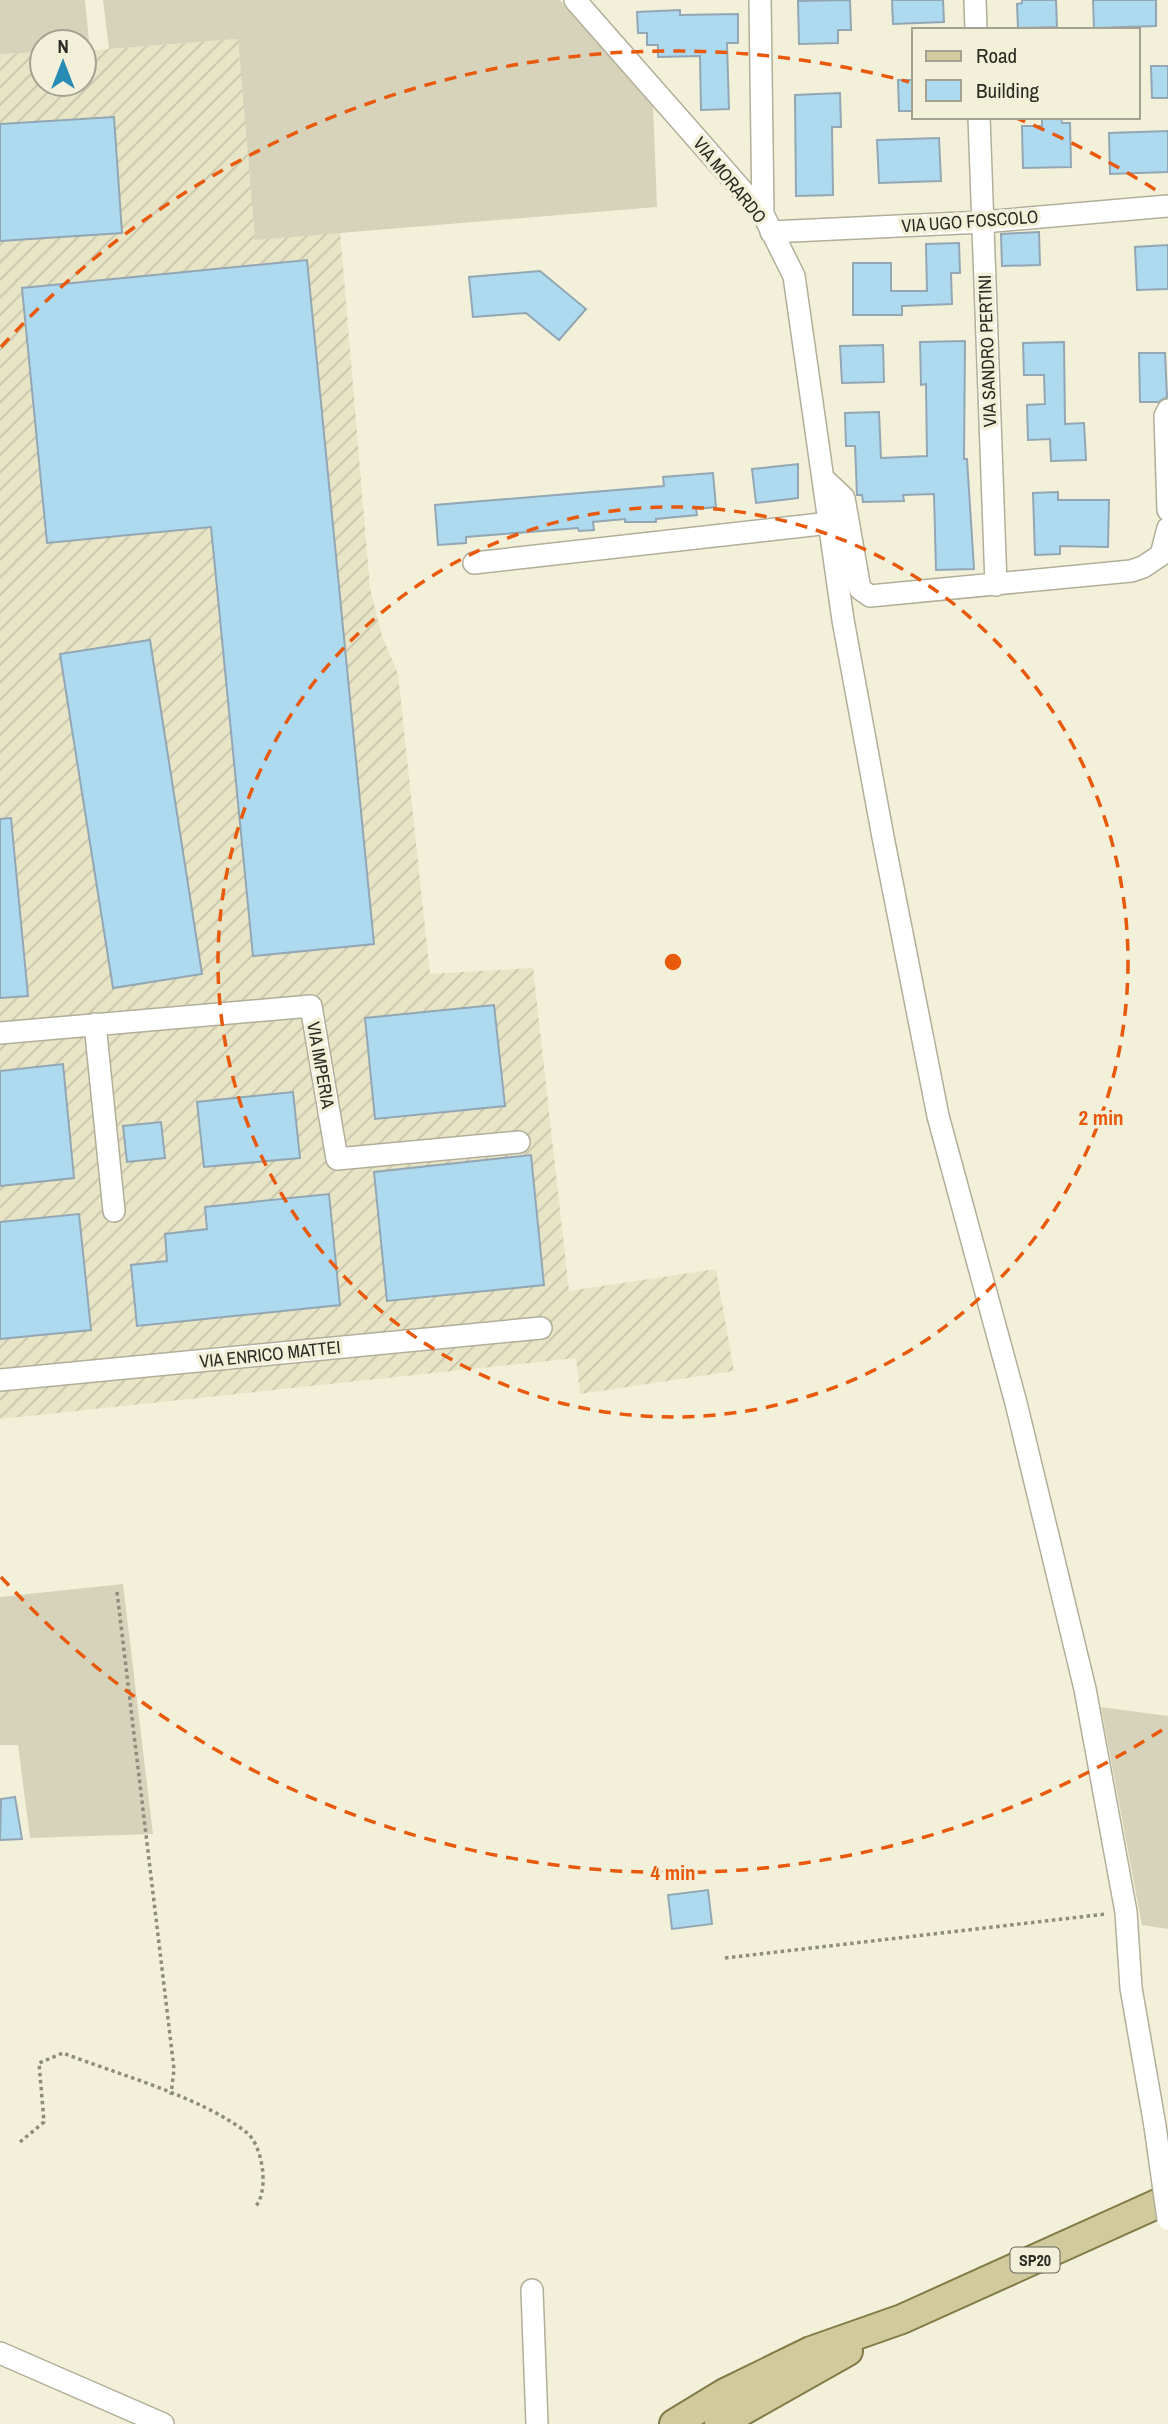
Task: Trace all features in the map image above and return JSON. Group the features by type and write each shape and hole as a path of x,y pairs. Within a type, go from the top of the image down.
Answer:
{"main road":[{"name":"SP20","path":"674,2424 725,2393 811,2351 902,2319 1168,2199"},
{"name":"SP20","path":"719,2424 902,2319"}],"street":[{"name":"VIA MORARDO","path":"575,0 767,223 794,276 845,634 938,1115 1017,1403 1086,1689 1126,1912 1131,1989 1168,2219"},
{"path":"760,0 767,223"},
{"path":"975,0 976,28"},
{"name":"VIA SANDRO PERTINI","path":"979,119 996,585"},
{"name":"VIA UGO FOSCOLO","path":"767,223 983,222 1168,206"},
{"path":"1168,410 1164,416 1168,510"},
{"path":"824,479 844,498 860,589 870,596 996,585 1143,567 1161,555 1168,528"},
{"path":"474,563 830,523"},
{"name":"VIA IMPERIA","path":"0,1033 311,1006 337,1158 519,1142"},
{"path":"95,1024 114,1211"},
{"name":"VIA ENRICO MATTEI","path":"0,1380 541,1328"},
{"path":"532,2290 537,2424"},
{"path":"0,2353 163,2424"}],"path":[{"path":"117,1592 174,2069 171,2095"},
{"path":"725,1958 1126,1912"},
{"path":"20,2142 44,2122 39,2063 63,2053 171,2095 249,2134 264,2171 264,2196 256,2206"}],"shaded area":[{"path":"0,0 85,0 88,28 28,28 28,53 0,54"},
{"path":"103,0 560,0 653,104 657,207 255,240 238,39 109,49"},
{"path":"238,39 255,239 340,231 370,588 382,636 398,674 430,974 533,968 569,1291 716,1269 734,1371 580,1394 576,1358 0,1419 0,54 28,53 28,98 98,98 98,50"},
{"path":"123,1584 153,1834 30,1838 18,1745 0,1745 0,1597"},
{"path":"1101,1707 1168,1716 1168,1929 1142,1925"}],"building":[{"path":"850,0 851,30 838,30 838,43 799,44 798,1"},
{"path":"892,0 943,0 944,22 893,24"},
{"path":"1022,0 1056,0 1057,27 1018,28 1017,4 1022,3"},
{"path":"1093,0 1156,0 1156,26 1094,28"},
{"path":"680,10 680,15 738,14 738,43 727,43 729,109 701,110 700,56 658,57 658,45 647,45 647,33 638,33 637,12"},
{"path":"1151,66 1168,66 1168,98 1152,98"},
{"path":"898,80 912,80 912,111 899,111"},
{"path":"840,93 841,127 832,127 833,195 796,196 795,95"},
{"path":"114,117 122,233 0,241 0,124"},
{"path":"1042,119 1061,119 1062,123 1070,123 1071,167 1023,168 1022,126 1042,126"},
{"path":"1168,131 1168,172 1110,174 1109,133"},
{"path":"939,138 941,181 879,183 877,140"},
{"path":"1039,232 1040,265 1002,266 1001,234"},
{"path":"959,243 960,273 951,273 952,304 902,306 902,315 853,315 853,263 891,263 891,291 927,291 926,244"},
{"path":"1168,245 1168,289 1137,290 1135,247"},
{"path":"307,260 374,944 253,956 211,527 47,543 22,288"},
{"path":"540,271 586,309 559,340 526,313 473,317 469,277"},
{"path":"965,341 964,459 967,459 974,569 936,570 934,494 903,495 904,501 863,502 862,495 857,495 855,446 846,446 845,413 879,412 881,458 927,456 926,384 921,385 920,342"},
{"path":"1064,342 1065,424 1084,423 1086,460 1051,461 1050,439 1028,440 1027,405 1045,404 1044,375 1024,375 1023,343"},
{"path":"883,345 884,382 842,383 840,346"},
{"path":"1139,353 1165,353 1167,397 1158,402 1140,402"},
{"path":"798,464 798,498 756,503 752,469"},
{"path":"713,473 716,507 696,509 697,515 656,519 656,522 625,522 625,519 593,522 594,530 579,531 578,528 466,537 466,543 438,545 435,505 664,486 663,477"},
{"path":"1058,492 1058,500 1109,500 1108,547 1060,546 1060,554 1035,555 1033,493"},
{"path":"150,640 202,974 113,988 60,654"},
{"path":"11,818 28,996 0,998 0,819"},
{"path":"494,1005 505,1106 375,1119 365,1018"},
{"path":"63,1064 74,1178 0,1186 0,1071"},
{"path":"293,1092 300,1158 204,1167 197,1102"},
{"path":"161,1122 165,1158 127,1162 123,1126"},
{"path":"531,1155 544,1285 387,1301 374,1172"},
{"path":"329,1194 340,1305 137,1326 131,1265 167,1261 165,1234 207,1229 205,1207"},
{"path":"79,1214 91,1330 0,1339 0,1222"},
{"path":"15,1797 22,1839 0,1840 1,1799"},
{"path":"708,1890 712,1924 672,1929 668,1895"}]}
